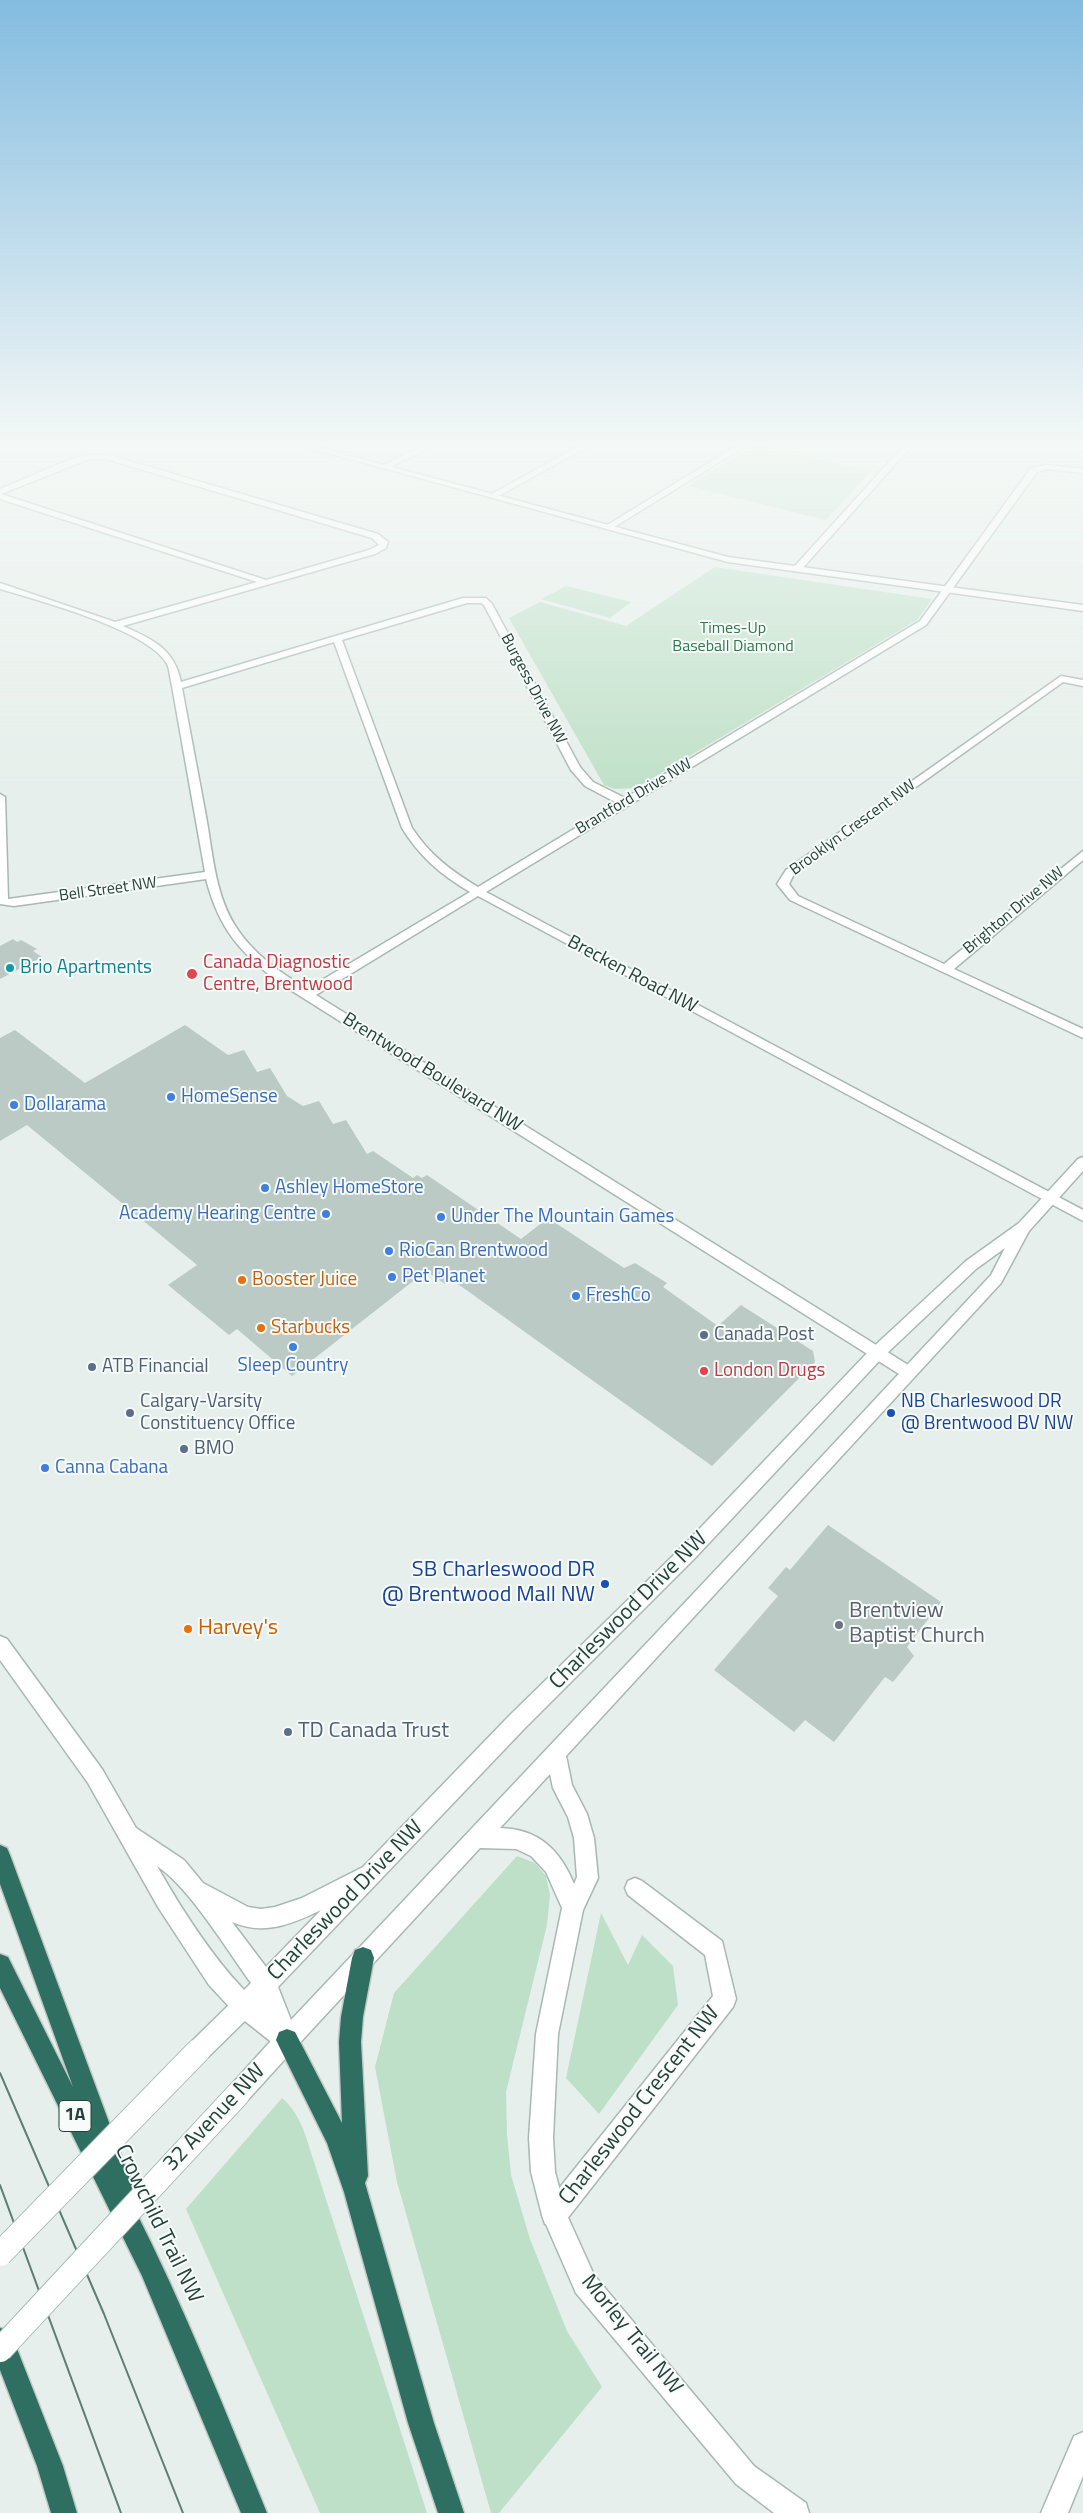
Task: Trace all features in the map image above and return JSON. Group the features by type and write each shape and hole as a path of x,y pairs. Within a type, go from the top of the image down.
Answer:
{"highway":[{"path":"0,1856 151,2267"},
{"path":"356,2192 350,2042 352,2017 363,1958"},
{"name":"Crowchild Trail NW","path":"0,1965 151,2267 254,2513"},
{"path":"287,2040 337,2138 356,2192 421,2423 451,2513"},
{"path":"0,2339 50,2466 64,2513"}],"street":[{"path":"187,557 266,583"},
{"path":"116,625 354,557"},
{"path":"722,557 1083,608"},
{"path":"797,569 808,557"},
{"name":"Brantford Drive NW","path":"308,994 923,623 972,557"},
{"name":"Brentwood Boulevard NW","path":"0,586 116,625 158,649 170,660 178,686 211,875 219,906 231,929 264,965 907,1373"},
{"name":"Burgess Drive NW","path":"178,686 338,640 466,600 483,600 488,604 576,768 589,784 624,802"},
{"name":"Brecken Road NW","path":"338,640 407,828 414,843 427,858 479,892 1083,1216"},
{"name":"Brooklyn Crescent NW","path":"1083,683 1061,679 786,876 783,884 794,898 1083,1034"},
{"name":"Bell Street NW","path":"0,797 1,897 4,902 14,903 211,875"},
{"name":"Brighton Drive NW","path":"946,969 1083,854"},
{"name":"Charleswood Drive NW","path":"244,2006 517,1722 690,1551 876,1354 971,1264 1024,1227 1083,1162"},
{"name":"Charleswood Drive NW","path":"287,2040 748,1548 907,1373 996,1279 1024,1227"},
{"path":"0,1645 95,1776 164,1900 217,1977 244,2006 287,2040"},
{"name":"Morley Trail NW","path":"555,1752 563,1788 577,1814 584,1838 588,1878 573,1908 546,2043 542,2146 543,2172 554,2215 585,2284 745,2475 796,2513"},
{"path":"128,1835 177,1867 266,1985 287,2040"},
{"path":"476,1838 517,1839 542,1849 554,1864 573,1908"},
{"path":"194,1889 250,1919 274,1918 310,1905 376,1870"},
{"name":"Charleswood Crescent NW","path":"554,2215 725,1999 714,1949 634,1888"},
{"path":"0,2254 198,2050 244,2006"},
{"name":"32 Avenue NW","path":"0,2350 287,2040"},
{"path":"1054,2513 1083,2445"}],"green space":[{"name":"Times-Up Baseball Diamond","path":"715,567 932,599 917,620 636,788 615,789 604,785 509,618 540,602 626,626"},
{"path":"566,586 631,602 610,618 541,599"},
{"path":"517,1856 535,1863 546,1876 550,1895 547,1925 506,2092 507,2134 511,2175 530,2239 567,2331 602,2387 499,2513 491,2513 397,2182 375,2067 394,1993"},
{"path":"601,1913 628,1965 642,1935 673,1966 678,2005 599,2114 566,2078"},
{"path":"282,2098 297,2116 306,2137 427,2513 320,2513 186,2209"}],"building":[{"name":"Brio Apartments","path":"13,939 17,942 21,940 37,949 33,951 42,957 0,979 0,946"},
{"name":"RioCan Brentwood","path":"185,1025 228,1055 244,1050 257,1072 270,1068 287,1096 303,1106 319,1101 333,1124 346,1120 367,1154 373,1151 413,1178 417,1175 422,1178 427,1175 521,1239 548,1218 624,1268 635,1263 667,1283 663,1287 718,1326 741,1305 813,1351 815,1362 712,1466 451,1279 445,1284 426,1271 292,1376 237,1329 229,1335 168,1285 197,1265 27,1125 0,1141 0,1038 15,1030 85,1083"},
{"name":"Brentview Baptist Church","path":"828,1525 941,1602 907,1647 914,1656 893,1682 885,1677 834,1742 805,1720 794,1732 714,1670 778,1596 768,1588 786,1567 790,1570"}],"tram line":[{"path":"0,2073 104,2314 183,2513"},
{"path":"0,2185 121,2513"}],"place":[{"name":"Brio Apartments","path":"10,968"},
{"name":"Canada Diagnostic Centre, Brentwood","path":"192,974"},
{"name":"HomeSense","path":"171,1097"},
{"name":"Dollarama","path":"14,1105"},
{"name":"Ashley HomeStore","path":"265,1188"},
{"name":"Academy Hearing Centre","path":"326,1214"},
{"name":"Under The Mountain Games","path":"441,1217"},
{"name":"RioCan Brentwood","path":"389,1251"},
{"name":"Pet Planet","path":"392,1277"},
{"name":"Booster Juice","path":"242,1280"},
{"name":"FreshCo","path":"576,1296"},
{"name":"Starbucks","path":"261,1328"},
{"name":"Canada Post","path":"704,1335"},
{"name":"Sleep Country","path":"293,1347"},
{"name":"ATB Financial","path":"92,1367"},
{"name":"London Drugs","path":"704,1371"},
{"name":"Calgary-Varsity Constituency Office","path":"130,1413"},
{"name":"NB Charleswood DR @ Brentwood BV NW","path":"891,1413"},
{"name":"BMO","path":"184,1449"},
{"name":"Canna Cabana","path":"45,1468"},
{"name":"SB Charleswood DR @ Brentwood Mall NW","path":"605,1584"},
{"name":"Brentview Baptist Church","path":"839,1625"},
{"name":"Harvey's","path":"188,1629"},
{"name":"TD Canada Trust","path":"288,1732"}]}
